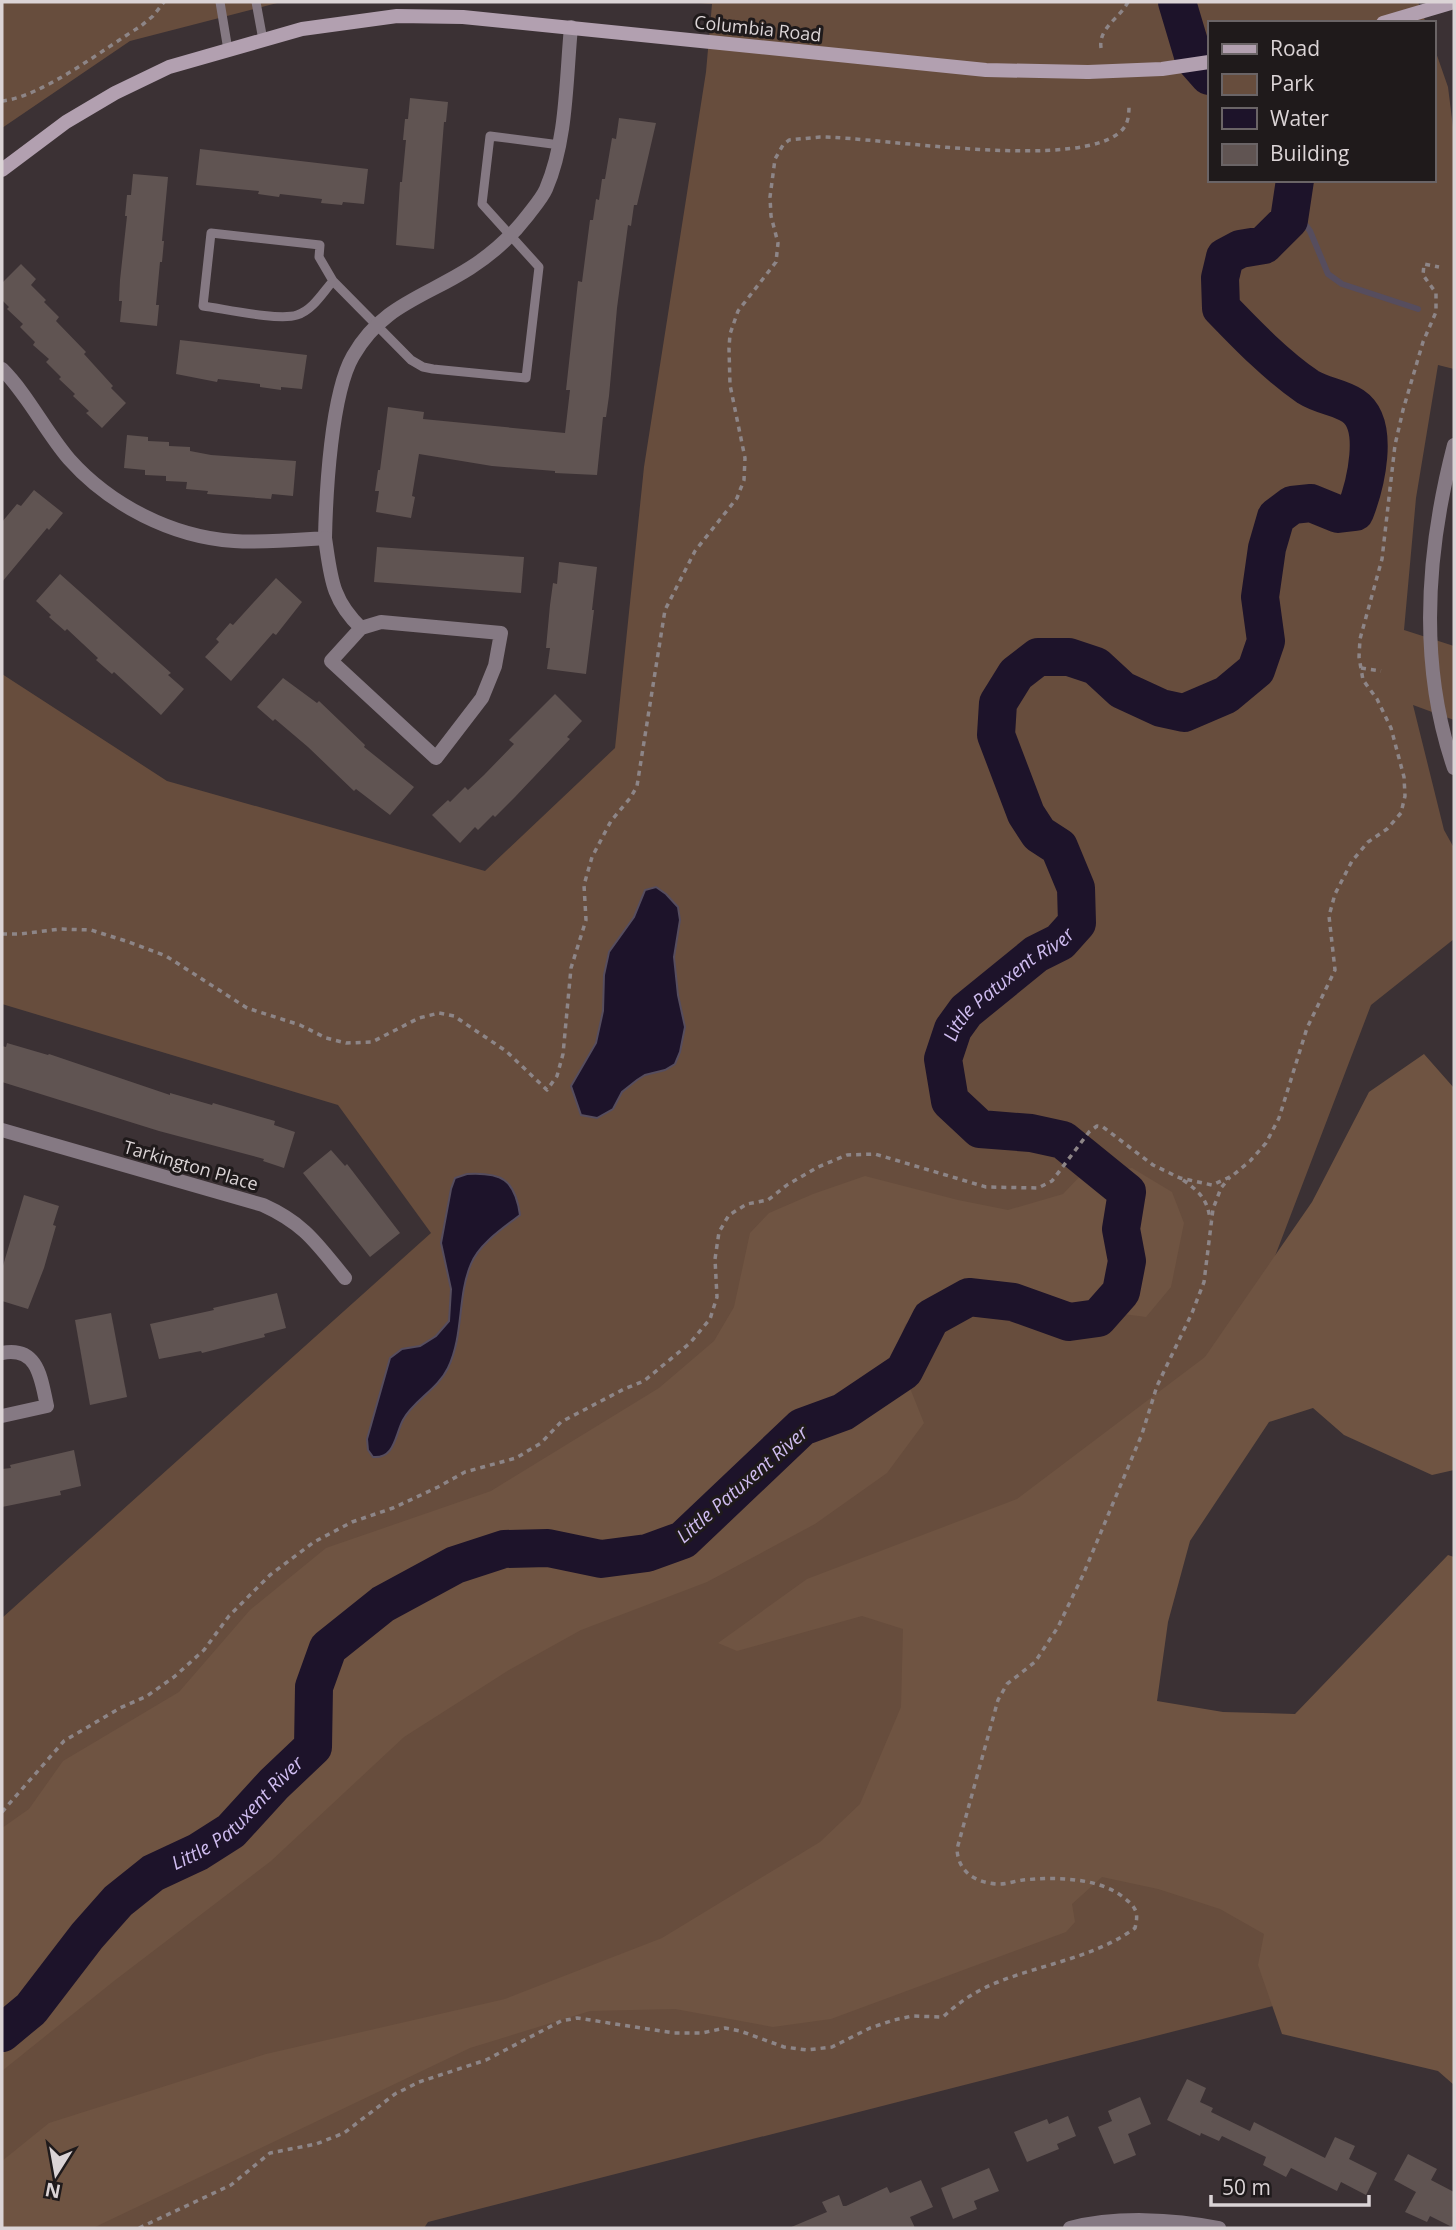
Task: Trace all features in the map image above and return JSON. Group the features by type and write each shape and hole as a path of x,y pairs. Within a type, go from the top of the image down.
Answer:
{"main road":[{"path":"1390,21 1454,2"},
{"name":"Columbia Road","path":"2,170 66,122 115,93 169,67 302,29 397,16 463,17 572,27 959,68 1088,72 1162,69 1208,62"}],"street":[{"path":"360,628 346,614 334,591 325,538 326,501 336,415 343,382 352,357 378,325 400,305 467,270 510,237 545,191 559,145 572,27"},
{"path":"2,369 69,459 108,494 155,522 206,538 234,541 276,542 325,538"},
{"path":"1454,445 1448,495 1431,570 1430,629 1438,706 1454,768"},
{"path":"381,622 501,633 495,666 482,698 436,758 331,661 360,628 381,622"},
{"name":"Tarkington Place","path":"2,1130 263,1205 287,1216 305,1230 345,1278"},
{"path":"2,1353 9,1351 32,1359 39,1370 47,1406 2,1416"},
{"path":"1070,2228 1160,2220 1219,2228"}],"lane":[{"path":"220,2 228,50"},
{"path":"256,2 262,40"},
{"path":"333,281 312,306 299,314 285,317 203,306 211,233 320,245 320,257 333,281 400,351 423,367 526,378 539,267 482,204 490,136 559,145"}],"path":[{"path":"2,101 16,100 36,92 141,26 164,2"},
{"path":"1101,48 1102,33 1123,12 1128,2"},
{"path":"2,934 60,929 92,930 166,956 247,1008 300,1025 326,1038 346,1042 372,1042 419,1018 439,1013 454,1016 513,1057 547,1090 557,1076 563,1054 571,968 586,920 586,876 602,836 637,786 665,610 695,551 741,491 745,458 730,386 729,348 738,312 776,262 778,243 771,216 770,197 775,159 779,150 789,140 820,136 1044,152 1079,148 1113,137 1123,129 1128,121 1129,104"},
{"path":"139,2228 231,2185 270,2153 316,2144 344,2133 395,2094 419,2082 486,2060 561,2021 577,2018 674,2033 702,2033 724,2028 784,2047 807,2050 832,2047 870,2028 894,2020 912,2016 943,2017 971,1995 997,1982 1121,1939 1135,1928 1138,1916 1135,1906 1116,1891 1089,1883 1058,1879 1023,1880 998,1885 969,1875 958,1863 957,1849 998,1700 1007,1684 1035,1662 1058,1627 1083,1575 1142,1434 1157,1385 1192,1313 1203,1282 1213,1209 1221,1188 1266,1143 1279,1118 1307,1028 1335,970 1329,916 1335,894 1352,861 1368,842 1401,813 1405,796 1404,777 1394,740 1377,699 1363,680 1360,639 1383,550 1397,433 1416,366 1436,312 1436,293 1423,275 1424,264 1439,267"},
{"path":"1361,668 1381,671"},
{"path":"2,1812 64,1741 120,1708 147,1696 174,1677 204,1650 229,1616 270,1575 314,1542 352,1522 438,1488 465,1472 516,1458 541,1443 561,1422 644,1381 690,1343 710,1318 717,1297 715,1259 719,1232 729,1215 747,1203 768,1200 818,1167 847,1155 875,1154 986,1187 1038,1188 1052,1181 1089,1132 1097,1126 1103,1127 1153,1165 1180,1178 1199,1192 1208,1205 1211,1226"},
{"path":"1180,1178 1212,1185 1232,1176"}],"green space":[{"path":"2,2 281,2 130,41 2,128"},
{"path":"688,2 1418,2 1425,21 1208,21 1208,182 1435,182 1435,50 1448,87 1454,135 1454,369 1438,365 1416,498 1404,630 1454,646 1454,720 1413,705 1444,830 1454,848 1454,939 1371,1005 1076,1777 1334,1873 1277,2005 428,2222 424,2228 2,2228 2,1618 431,1233 338,1105 2,1004 2,674 167,781 485,871 615,748 644,467 706,72 712,4"}],"shaded area":[{"path":"1424,1054 1454,1088 1454,1470 1432,1475 1344,1435 1313,1408 1269,1422 1190,1541 1168,1622 1157,1701 1223,1712 1295,1714 1448,1555 1454,1557 1454,2085 1438,2071 1282,2034 1258,1965 1264,1934 1220,1909 1158,1889 1102,1877 1072,1904 1075,1922 1066,1932 831,2019 773,2027 675,2009 590,2011 470,2048 93,2228 2,2228 2,2161 49,2123 266,2054 505,1999 662,1938 820,1842 860,1804 901,1707 903,1629 862,1616 737,1651 718,1643 807,1579 1017,1499 1205,1357 1312,1202 1369,1092"},
{"path":"1132,1168 1172,1192 1184,1223 1171,1287 1146,1317 1077,1308 1017,1295 936,1296 905,1325 896,1353 924,1423 887,1473 815,1524 707,1582 581,1630 509,1670 404,1737 271,1861 2,2071 2,1828 29,1809 63,1761 179,1692 250,1610 326,1548 491,1491 659,1388 714,1341 734,1307 750,1233 769,1213 865,1176 1008,1210 1063,1194 1084,1172"}],"water":[{"path":"656,887 678,907 680,920 674,957 685,1027 680,1052 675,1064 665,1070 645,1075 622,1092 613,1109 597,1118 581,1115 571,1086 596,1043 603,1011 604,975 609,952 634,917 645,890"},
{"path":"467,1174 489,1175 504,1180 514,1193 520,1215 486,1243 471,1264 453,1355 444,1375 407,1413 390,1450 380,1457 373,1457 368,1450 367,1439 390,1358 402,1349 420,1346 436,1336 449,1321 451,1289 441,1243 455,1178"}],"building":[{"path":"410,98 448,102 434,249 396,245 406,140 403,140 405,119 408,119"},
{"path":"619,118 656,123 637,205 634,205 631,226 628,225 609,396 606,417 603,417 597,475 492,466 419,454 411,518 376,512 379,491 375,491 388,407 424,412 423,419 565,433 570,390 566,390 578,281 582,282 590,220 593,220 596,199 599,200 602,179 605,179 612,138 616,139"},
{"path":"200,149 368,169 364,204 321,203 322,199 280,194 279,197 258,194 259,191 196,185"},
{"path":"133,174 168,177 156,305 159,305 157,326 120,322 125,216"},
{"path":"21,264 36,279 31,285 59,317 56,321 86,352 84,354 126,403 102,428 86,413 89,411 73,396 75,394 59,379 61,377 46,362 49,359 33,345 35,342 20,327 23,324 7,309 9,307 2,300 2,283"},
{"path":"180,340 307,355 302,389 281,387 281,390 260,387 260,384 218,379 217,382 176,374"},
{"path":"127,435 148,437 148,441 169,442 169,446 190,447 190,451 211,455 296,461 293,496 272,494 271,499 207,494 208,491 186,489 187,482 166,481 166,476 145,475 145,470 124,468"},
{"path":"34,490 63,513 2,582 2,522 17,504 21,506"},
{"path":"377,547 524,557 521,593 374,582"},
{"path":"559,562 597,567 586,674 547,669 550,605 553,583 557,584"},
{"path":"60,574 171,673 168,675 184,689 161,715 114,672 112,674 96,660 98,658 67,629 65,631 49,617 51,615 36,601"},
{"path":"276,578 302,602 276,635 273,633 231,681 205,657 219,642 216,639 230,623 233,625"},
{"path":"283,678 317,703 319,701 365,745 364,747 414,787 390,815 356,789 354,791 308,747 257,707"},
{"path":"555,694 582,721 567,737 570,739 495,817 493,815 478,830 475,827 460,843 432,815 465,787 468,790 484,775 514,744 509,740"},
{"path":"7,1043 49,1054 170,1095 212,1105 213,1103 275,1121 274,1125 295,1132 284,1168 263,1161 264,1159 159,1131 2,1082 2,1046 6,1047"},
{"path":"331,1150 345,1166 347,1164 400,1233 370,1257 303,1173"},
{"path":"24,1195 59,1206 44,1268 28,1309 2,1301 2,1269"},
{"path":"277,1293 286,1328 264,1334 265,1337 202,1353 201,1351 159,1359 150,1324"},
{"path":"111,1313 127,1397 90,1405 75,1320"},
{"path":"74,1450 81,1486 60,1491 61,1495 2,1507 2,1469"},
{"path":"1187,2079 1206,2088 1200,2102 1213,2108 1211,2112 1250,2131 1254,2122 1325,2158 1335,2137 1355,2146 1349,2159 1377,2173 1366,2195 1341,2182 1337,2191 1291,2168 1286,2177 1263,2165 1266,2157 1222,2136 1219,2141 1201,2133 1200,2136 1167,2120"},
{"path":"1140,2097 1151,2124 1128,2134 1136,2155 1114,2164 1098,2127 1112,2121 1108,2111"},
{"path":"1068,2116 1076,2136 1057,2144 1059,2149 1027,2162 1014,2132 1047,2119 1049,2124"},
{"path":"1408,2154 1437,2169 1431,2180 1454,2192 1454,2228 1430,2216 1427,2222 1405,2212 1416,2192 1394,2180"},
{"path":"989,2168 999,2191 974,2201 977,2209 953,2219 941,2188"},
{"path":"921,2180 933,2207 910,2217 915,2228 789,2228 827,2212 822,2202 839,2195 843,2206 846,2206 887,2187 890,2193"}],"waterway":[{"name":"Little Patuxent River","path":"1177,2 1194,59 1208,75"},
{"name":"Little Patuxent River","path":"2,2033 31,2009 87,1936 118,1901 153,1873 198,1852 231,1831 313,1747 314,1687 328,1648 383,1604 455,1565 504,1549 548,1548 601,1559 647,1553 683,1540 802,1427 843,1412 904,1371 931,1318 969,1297 1013,1302 1069,1322 1098,1318 1121,1292 1127,1261 1121,1229 1127,1192 1063,1140 1031,1133 980,1129 950,1101 943,1059 953,1029 966,1011 1036,954 1060,942 1077,923 1076,888 1059,847 1039,834 1026,814 996,735 998,703 1016,674 1038,657 1069,657 1096,666 1122,690 1161,708 1184,713 1226,695 1256,670 1266,641 1260,597 1267,548 1276,517 1292,505 1311,503 1338,514 1355,512 1363,487 1368,456 1367,427 1362,415 1348,403 1313,390 1296,378 1221,308 1220,278 1225,257 1240,249 1264,245 1289,220 1295,182"},
{"path":"1292,206 1310,231 1328,274 1342,284 1418,309"}]}
